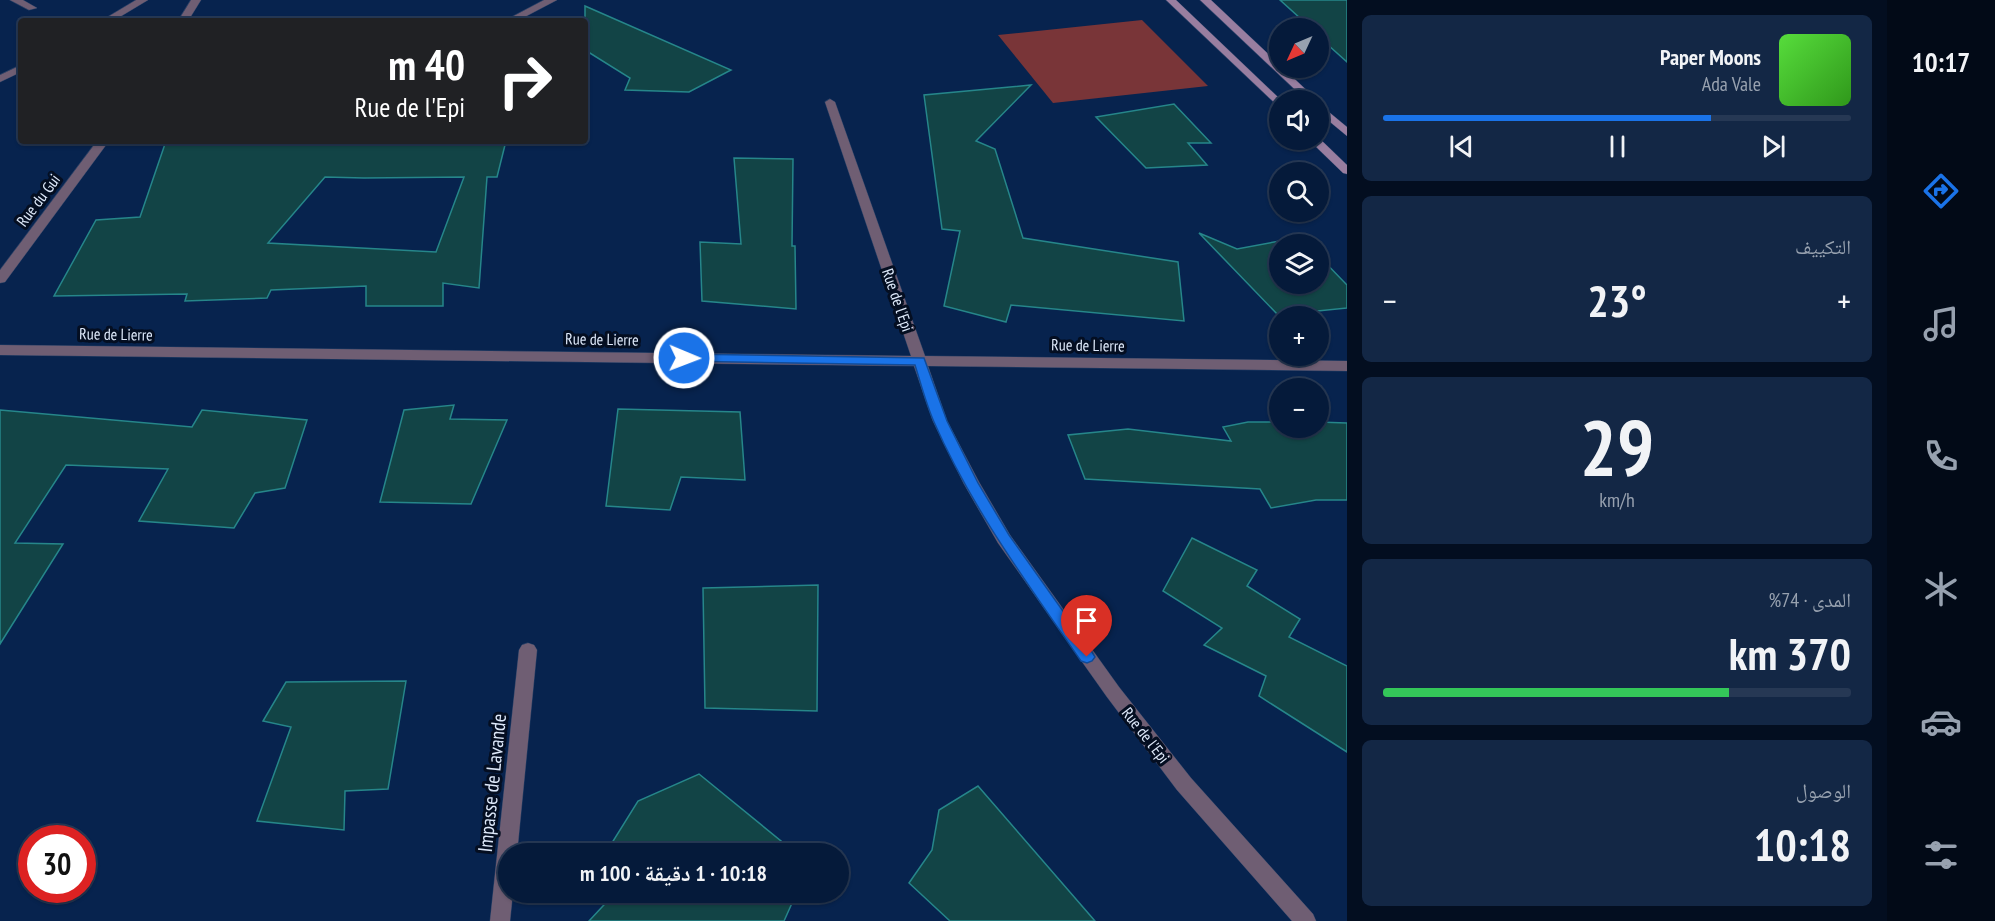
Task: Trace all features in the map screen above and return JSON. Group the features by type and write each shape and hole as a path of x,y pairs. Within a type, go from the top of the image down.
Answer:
{"main road":[{"path":"1171,0 1269,94"},
{"path":"1205,0 1301,90"},
{"path":"1329,116 1347,133"},
{"path":"1325,150 1347,171"}],"street":[{"path":"15,0 32,8"},
{"path":"111,18 143,0"},
{"path":"185,18 196,0"},
{"path":"515,18 552,0"},
{"path":"0,79 18,70"},
{"name":"Rue de l'Epi","path":"830,102 940,421 972,484 1004,539 1048,604 1184,784 1306,921"},
{"name":"Rue du Gui","path":"0,279 101,144"},
{"name":"Rue de Lierre","path":"0,350 1347,366"},
{"name":"Impasse de Lavande","path":"500,921 528,650"}],"shaded area":[{"path":"1142,20 1208,86 1053,103 998,35"}],"building":[{"path":"1280,0 1347,0 1347,62 1329,46 1329,18 1300,18"},
{"path":"585,6 731,70 689,92 625,90 630,78 588,52 588,18 585,18"},
{"path":"1031,85 976,141 995,149 1023,238 1178,262 1184,321 1011,305 1006,322 944,306 960,231 942,229 924,95"},
{"path":"1174,104 1211,143 1188,143 1207,165 1146,168 1096,117"},
{"path":"165,144 505,144 497,177 487,177 479,288 443,283 443,306 366,306 366,286 271,290 267,298 185,301 187,294 54,296 96,220 140,217","holes":["325,177 464,177 436,252 268,243"]},
{"path":"734,158 793,159 792,246 795,246 796,309 702,301 700,242 741,244"},
{"path":"1199,233 1237,249 1269,243 1269,294 1329,294 1329,266 1347,285 1347,308 1329,310 1329,306 1269,306"},
{"path":"454,405 450,419 507,420 471,504 380,502 404,410"},
{"path":"618,409 740,412 745,480 681,477 670,510 606,506"},
{"path":"0,410 192,427 202,410 307,420 285,488 255,493 234,528 139,521 168,469 66,465 15,543 63,544 0,644"},
{"path":"1248,422 1269,422 1269,438 1329,438 1329,422 1347,423 1347,500 1316,500 1271,508 1260,489 1085,479 1068,435 1128,429 1231,441 1223,427"},
{"path":"1192,538 1257,570 1247,586 1300,619 1289,637 1347,666 1347,752 1259,696 1266,676 1204,645 1222,628 1163,591"},
{"path":"818,585 817,711 705,708 703,588"},
{"path":"406,681 388,789 345,791 344,830 257,821 291,727 263,721 286,682"},
{"path":"699,774 784,843 612,843 638,801"},
{"path":"978,786 1095,921 950,921 909,883 932,850 939,810"},
{"path":"606,903 792,903 784,921 589,921"}],"route":[{"path":"684,358 920,361 940,421 972,484 1004,539 1087,657"}]}
